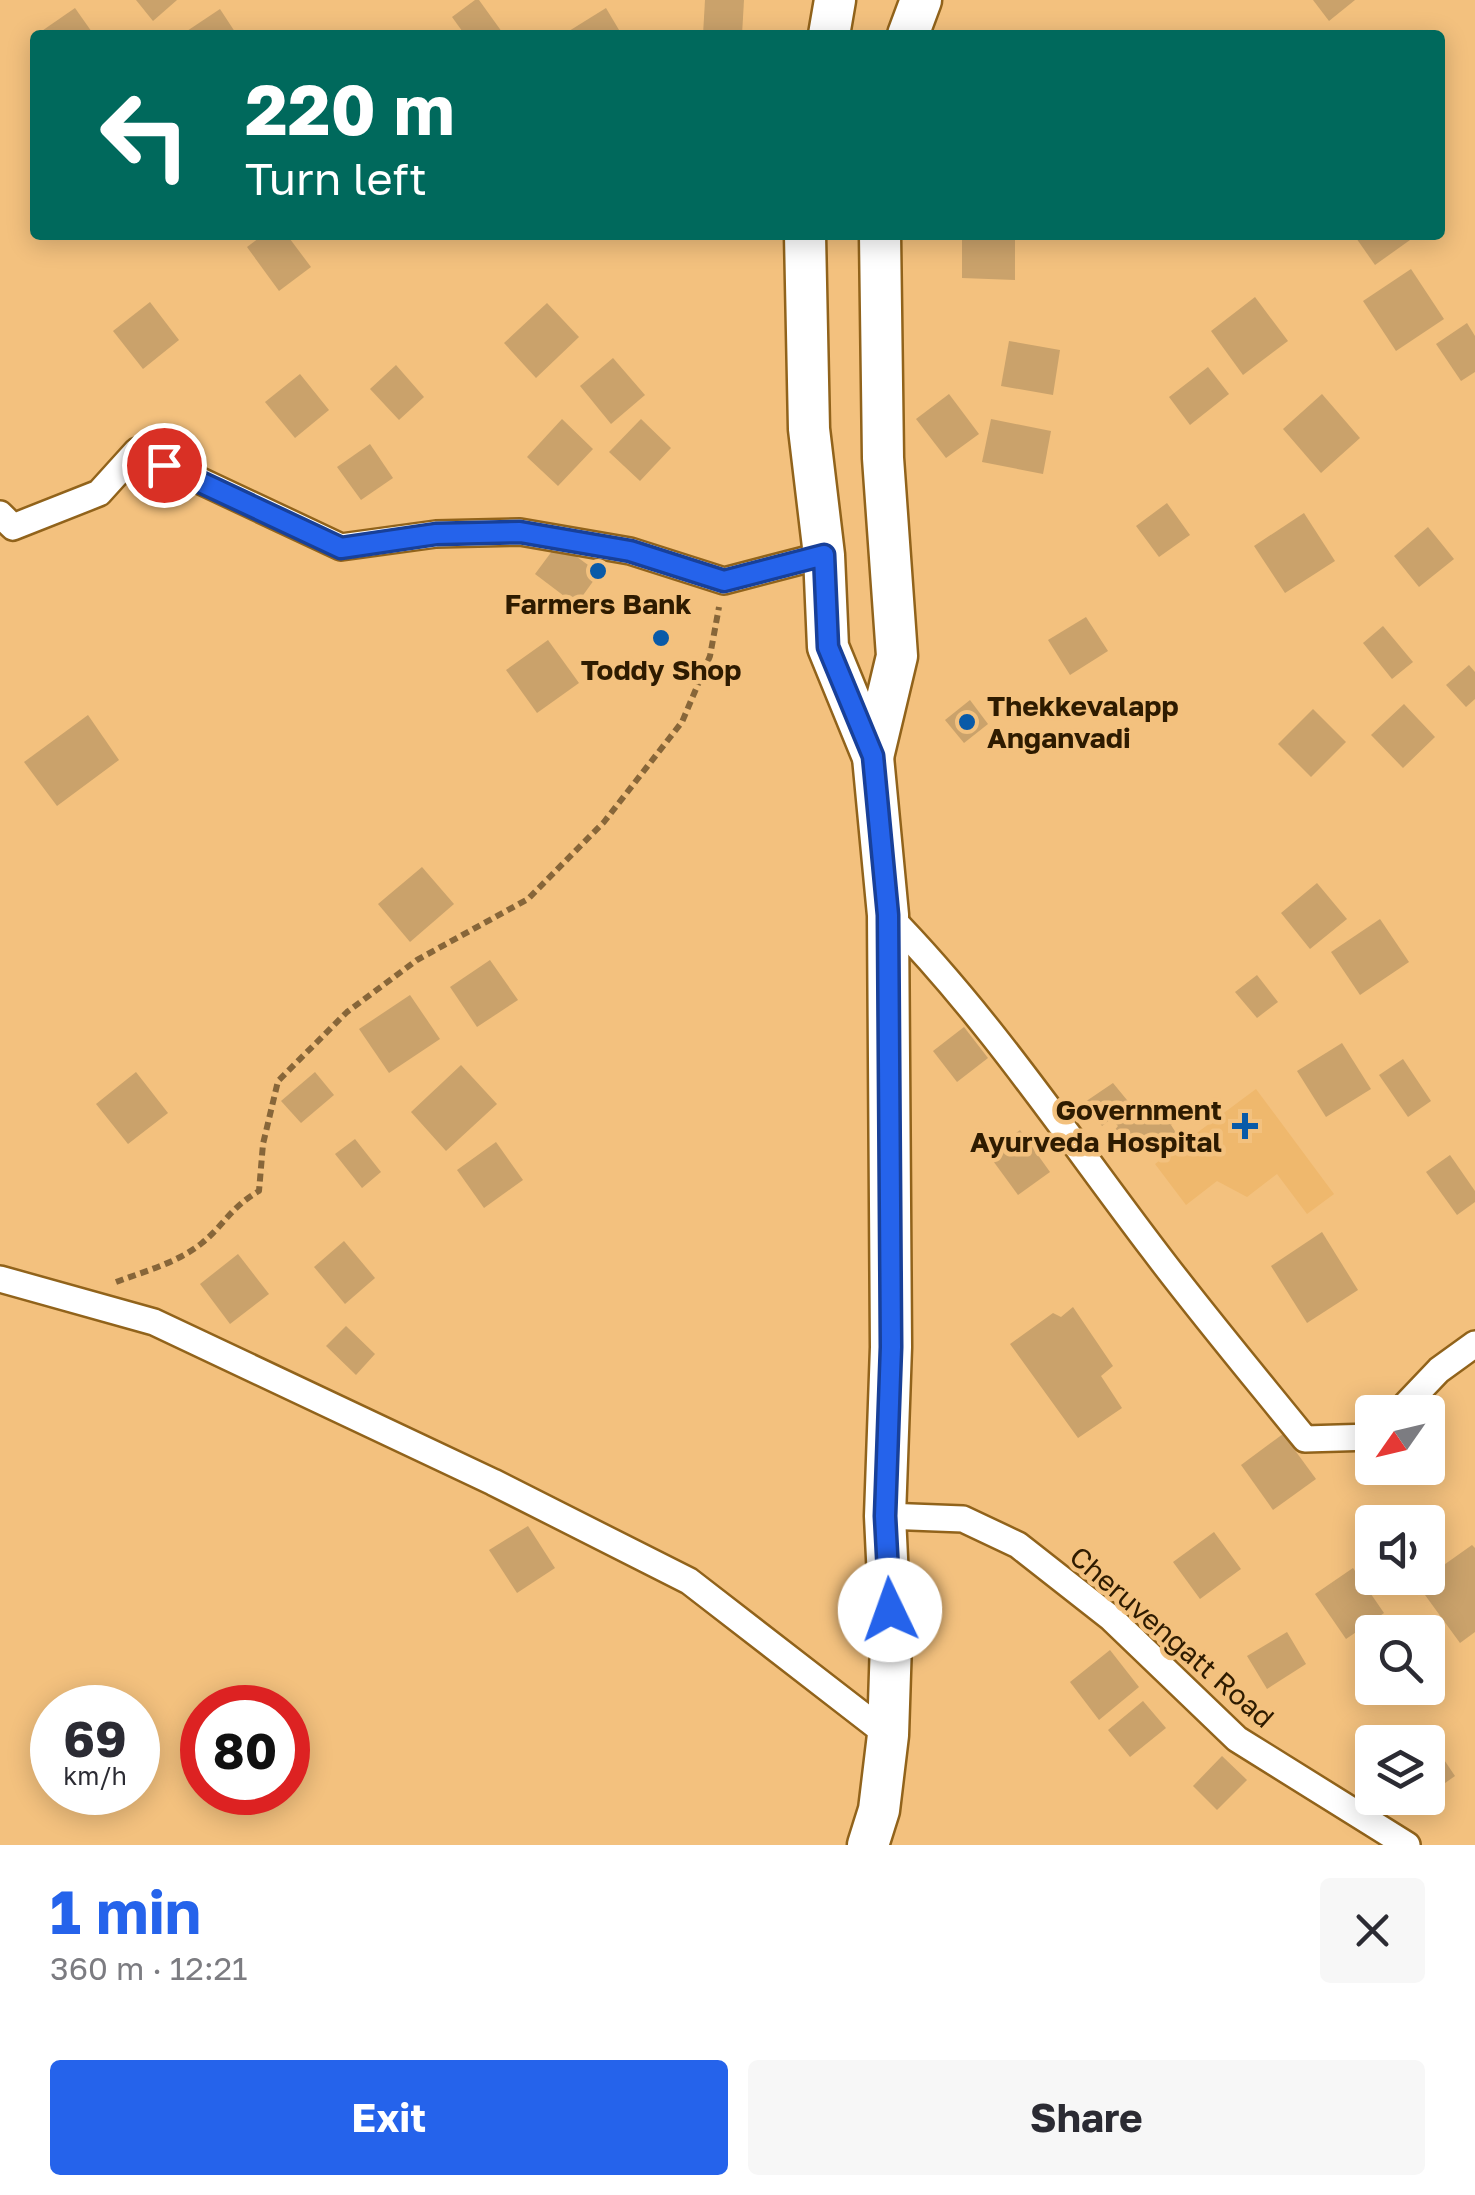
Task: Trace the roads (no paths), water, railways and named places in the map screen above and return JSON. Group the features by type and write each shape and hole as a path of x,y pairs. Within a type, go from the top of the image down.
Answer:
{"highway":[{"path":"830,30 835,0"},
{"path":"910,30 921,0"},
{"path":"806,240 809,429 824,555 828,647 873,756 888,915 891,1347 885,1516 891,1642 888,1735 879,1810 868,1845"},
{"path":"873,756 897,656 883,458 880,240"}],"street":[{"path":"0,514 13,527 99,492 136,451 341,548 436,534 520,532 630,551 724,581 824,555"},
{"path":"888,915 931,959 994,1036 1154,1250 1305,1439 1355,1437"},
{"path":"0,1279 172,1331 492,1482 690,1581 888,1735"},
{"path":"1415,1395 1439,1370 1475,1344"},
{"name":"Cheruvengatt Road","path":"885,1516 963,1519 1018,1546 1111,1618 1237,1739 1407,1845"}],"place":[{"name":"Farmers Bank","path":"598,571"},
{"name":"Toddy Shop","path":"661,638"},
{"name":"Thekkevalapp Anganvadi","path":"967,722"},
{"name":"Government Ayurveda Hospital","path":"1245,1126"}]}
